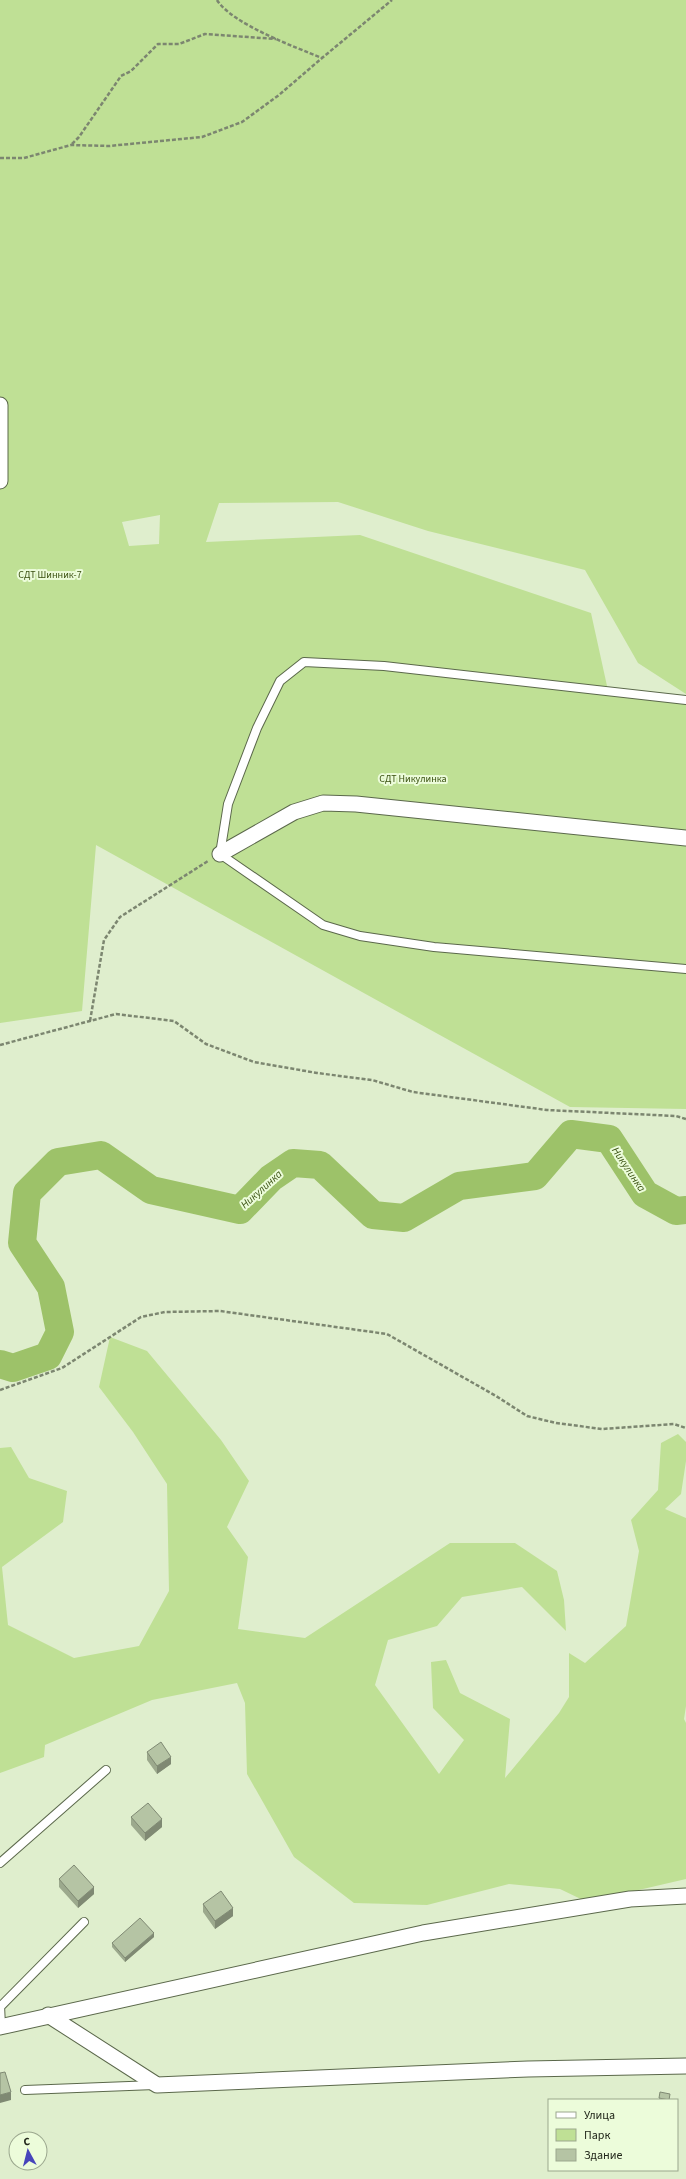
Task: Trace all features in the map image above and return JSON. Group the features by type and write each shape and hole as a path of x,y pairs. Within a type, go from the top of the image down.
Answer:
{"street":[{"path":"0,405 0,481"},
{"path":"220,854 294,812 323,803 364,804 686,838"},
{"path":"1,2027 48,2015 423,1933 630,1899 686,1896"},
{"path":"48,2015 158,2085 528,2068 686,2066"}],"lane":[{"path":"686,700 384,666 304,662 280,681 257,728 228,804 220,854 323,925 360,936 434,947 686,969"},
{"path":"0,1863 106,1770"},
{"path":"1,2027 1,2005 84,1922"},
{"path":"25,2090 158,2085"}],"path":[{"path":"218,0 224,10 276,39 322,58"},
{"path":"0,158 24,158 71,144 110,146 202,137 242,122 280,95 392,0"},
{"path":"71,144 79,137 120,76 131,71 158,44 179,44 205,34 276,39"},
{"path":"90,1021 104,940 120,917 220,854"},
{"path":"0,1045 116,1014 174,1021 206,1044 254,1062 317,1073 372,1080 413,1092 547,1110 676,1116 686,1119"},
{"path":"0,1390 62,1368 142,1317 165,1312 220,1311 387,1334 496,1396 527,1416 556,1423 602,1429 674,1424 686,1428"}],"green space":[{"path":"0,0 686,0 686,694 638,663 585,570 428,531 338,502 219,503 206,542 360,535 591,613 609,695 686,699 686,1109 570,1107 96,845 82,1011 0,1023","holes":["160,515 159,544 129,546 122,522"]},
{"path":"110,1337 147,1351 221,1440 249,1481 227,1527 248,1557 238,1629 305,1638 450,1543 515,1543 557,1571 564,1600 566,1631 522,1587 462,1597 437,1626 388,1640 375,1685 439,1774 464,1740 433,1708 431,1662 446,1660 460,1693 510,1719 505,1778 559,1713 569,1697 569,1653 585,1663 626,1626 639,1551 631,1520 658,1490 661,1443 678,1434 686,1442 686,1461 681,1494 665,1509 686,1518 686,1706 684,1719 686,1723 686,1879 587,1902 560,1889 509,1884 427,1905 354,1903 294,1857 247,1774 245,1703 237,1683 152,1700 45,1745 44,1757 0,1773 0,1448 11,1447 29,1478 67,1491 63,1522 2,1567 8,1625 74,1658 139,1646 169,1591 167,1484 133,1432 99,1387"}],"building":[{"path":"161,1742 171,1757 157,1766 147,1752"},
{"path":"148,1803 162,1819 145,1833 131,1817"},
{"path":"74,1865 94,1887 78,1901 59,1879"},
{"path":"221,1891 233,1908 215,1921 203,1904"},
{"path":"140,1918 154,1933 125,1958 112,1943"},
{"path":"5,2072 11,2092 0,2095 0,2073"},
{"path":"660,2092 670,2094 669,2099 659,2098"}],"waterway":[{"name":"Никулинка","path":"0,1364 13,1368 48,1356 60,1332 51,1287 22,1243 27,1193 58,1162 101,1155 151,1190 240,1210 271,1178 293,1163 320,1165 373,1215 404,1218 459,1186 535,1176 571,1134 609,1139 645,1194 676,1211 686,1210"}],"park label":[{"name":"СДТ Шинник-7","path":"50,574"},
{"name":"СДТ Никулинка","path":"413,778"}]}
